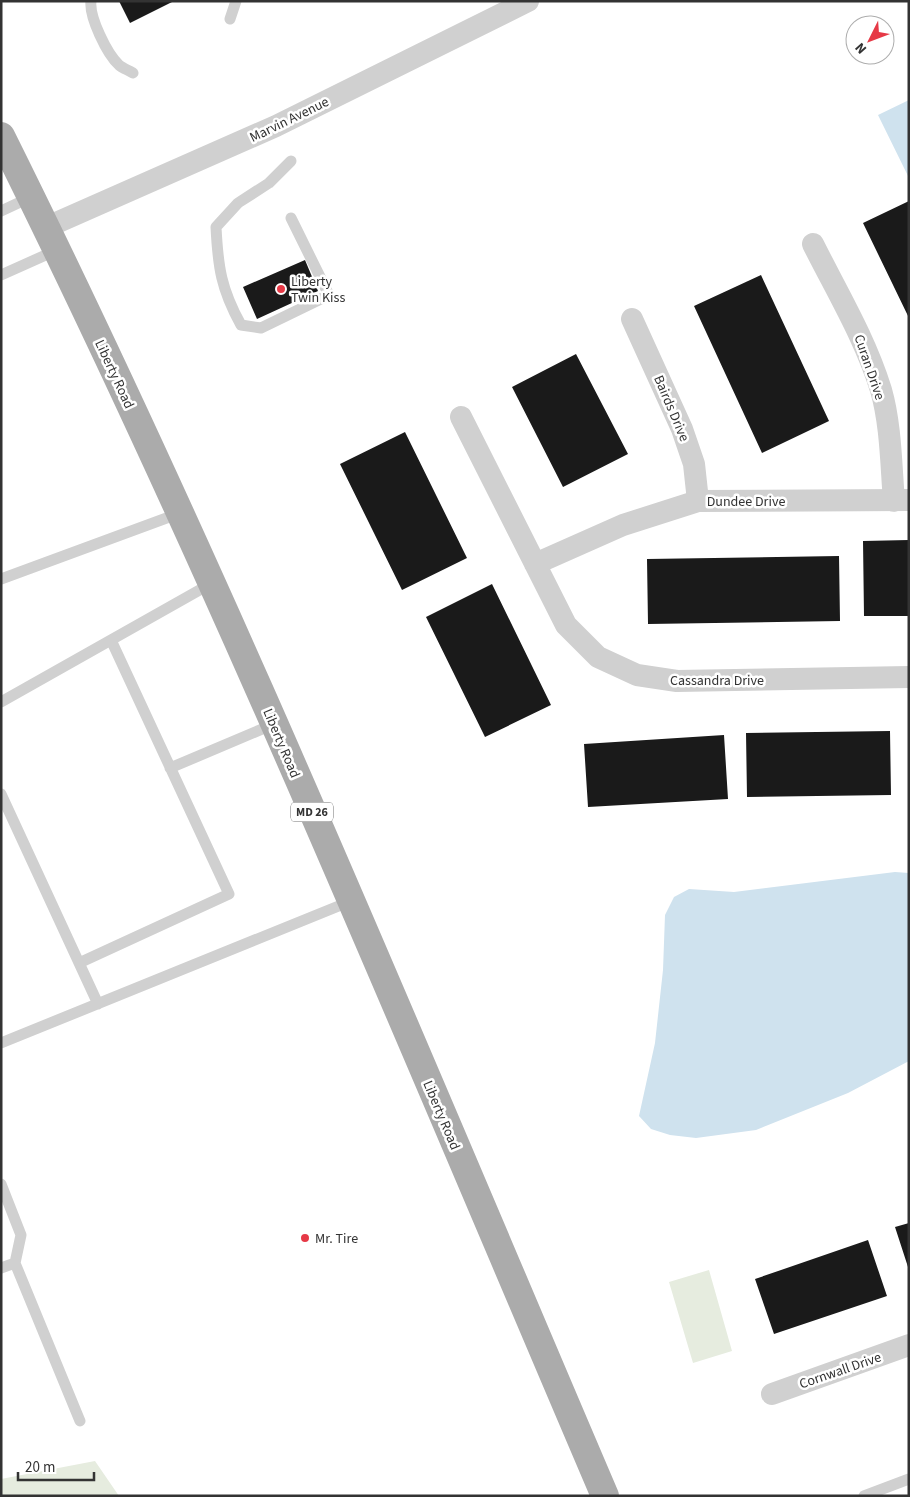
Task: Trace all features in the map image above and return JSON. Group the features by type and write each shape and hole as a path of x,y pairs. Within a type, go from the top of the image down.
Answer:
{"main road":[{"name":"Liberty Road","path":"1,136 52,238 212,583 351,902 605,1496"}],"street":[{"name":"Marvin Avenue","path":"52,238 528,1"},
{"name":"Curan Drive","path":"812,244 866,346 882,392 901,500"},
{"name":"Bairds Drive","path":"632,319 682,429 694,464 698,501"},
{"name":"Cassandra Drive","path":"461,417 566,624 598,657 637,675 677,682 909,677"},
{"name":"Dundee Drive","path":"535,564 624,525 698,501 901,500"},
{"name":"Cornwall Drive","path":"772,1394 909,1345"}],"lane":[{"path":"92,1 96,24 107,49 119,66 133,72"},
{"path":"230,19 236,1"},
{"path":"291,161 269,182 238,203 216,227 218,259 224,289 241,325 261,328 329,295 291,218"},
{"path":"1,211 31,196"},
{"path":"1,275 52,238"},
{"path":"1,579 180,514"},
{"path":"1,702 212,583"},
{"path":"79,963 229,894 111,640"},
{"path":"170,768 274,724"},
{"path":"1,794 98,1004"},
{"path":"1,1043 351,902"},
{"path":"1,1184 21,1235 15,1263 80,1422"},
{"path":"1,1268 15,1263"},
{"path":"864,1496 909,1480"}],"shaded area":[{"path":"709,1270 732,1351 693,1363 669,1282"},
{"path":"95,1461 119,1496 1,1496 1,1479"}],"water":[{"path":"909,100 909,178 878,115"},
{"path":"895,872 909,873 909,1061 848,1093 756,1130 696,1138 670,1135 651,1129 639,1116 655,1043 663,970 665,915 674,897 689,889 734,892"}],"building":[{"path":"119,1 174,1 130,23"},
{"path":"909,201 909,318 863,223"},
{"name":"Liberty Twin Kiss","path":"305,260 318,291 257,319 243,287"},
{"path":"761,275 829,421 762,453 694,306"},
{"path":"576,354 628,454 563,487 512,387"},
{"path":"405,432 467,558 402,590 340,464"},
{"path":"909,540 909,616 864,616 863,541"},
{"path":"839,556 840,621 648,624 647,559"},
{"path":"492,584 551,705 485,737 426,617"},
{"path":"890,731 891,795 747,797 746,733"},
{"path":"724,735 728,799 588,807 584,744"},
{"path":"909,1223 909,1267 908,1267 895,1227"},
{"path":"868,1240 887,1296 774,1334 755,1279"}],"place":[{"name":"Liberty Twin Kiss","path":"281,289"},
{"name":"Mr. Tire","path":"305,1238"}]}
